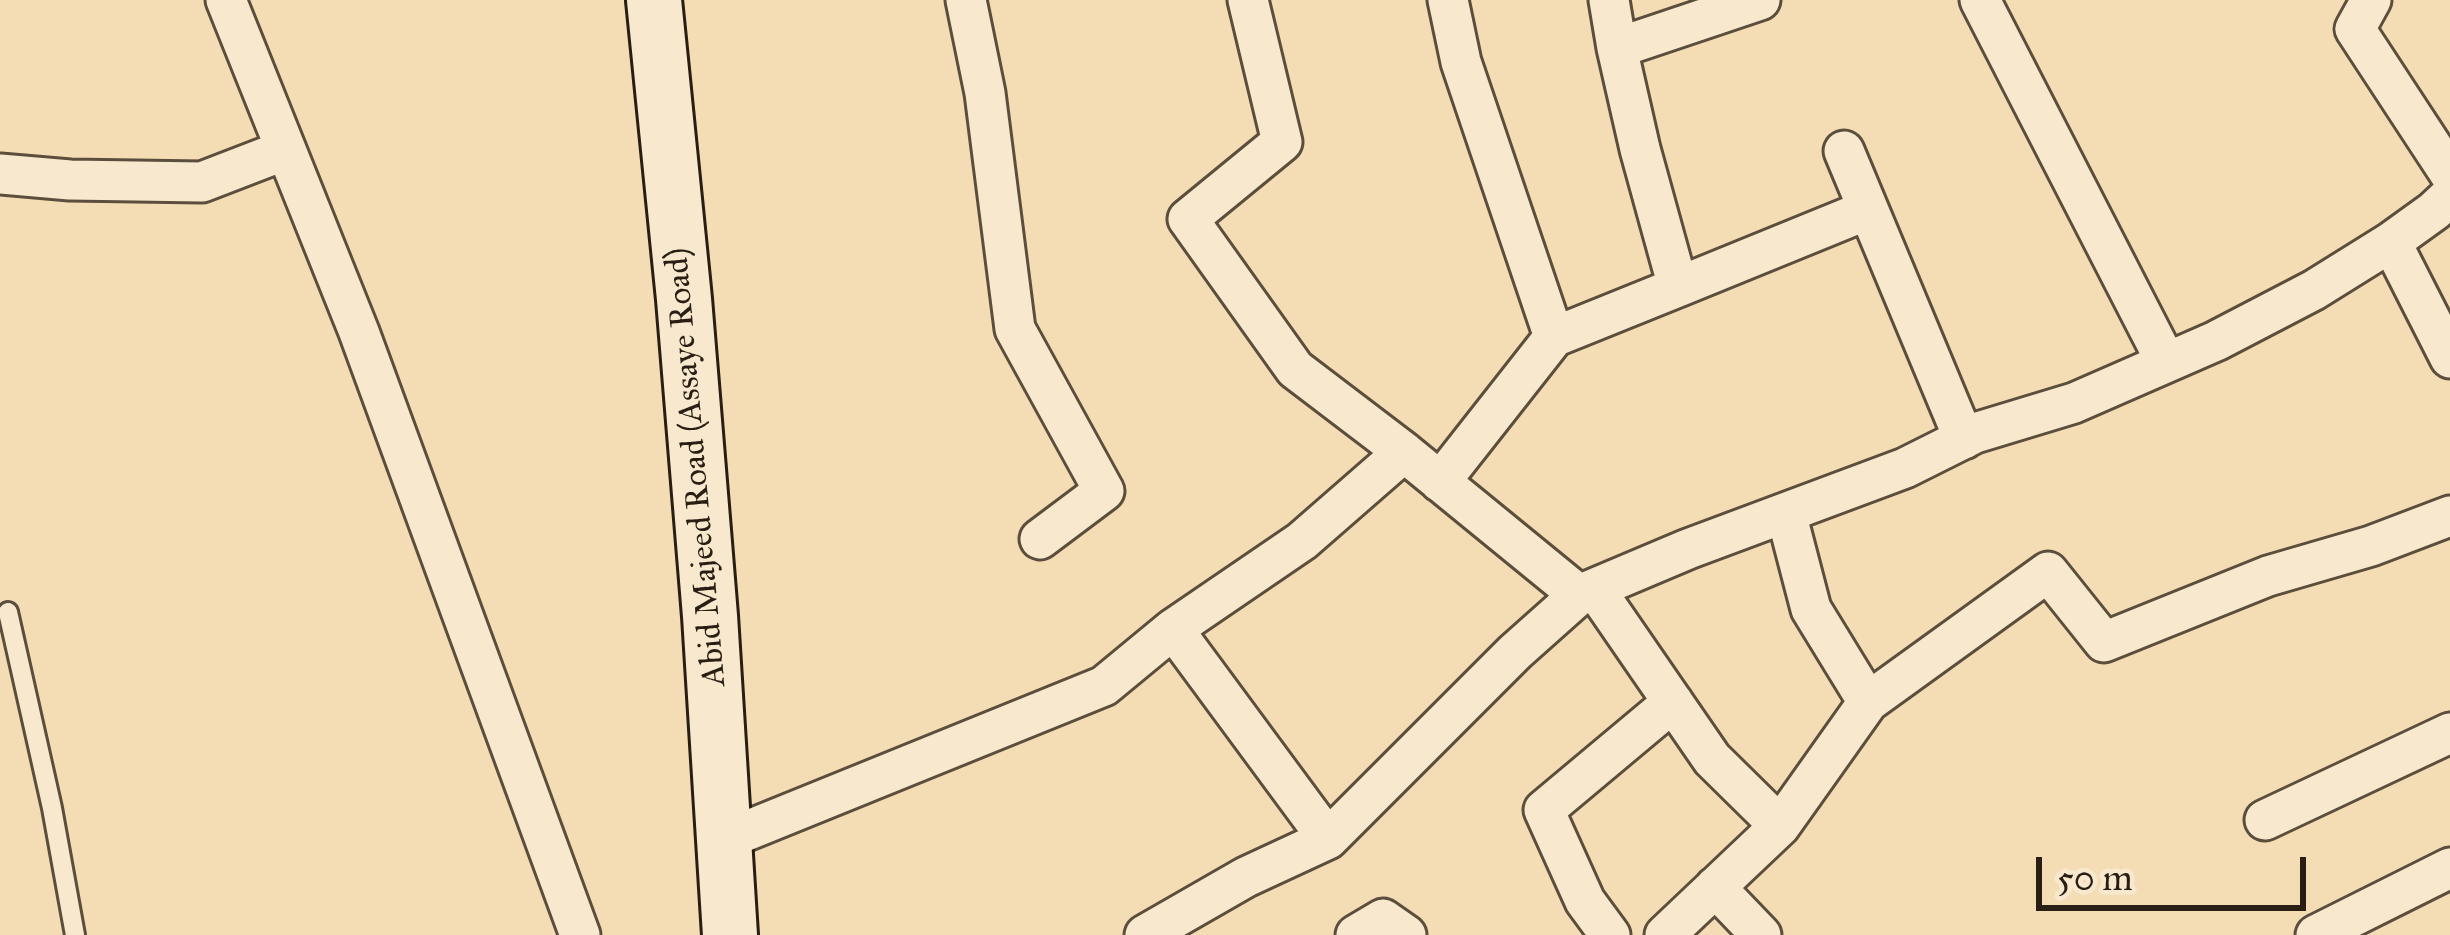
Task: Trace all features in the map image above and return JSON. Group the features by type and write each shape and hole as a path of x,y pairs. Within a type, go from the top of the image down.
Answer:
{"main road":[{"name":"Abid Majeed Road (Assaye Road)","path":"654,0 710,616 730,935"}],"street":[{"path":"226,0 358,332 580,935"},
{"path":"966,0 985,93 1015,329 1104,491 1040,539"},
{"path":"1248,0 1282,142 1189,219 1295,369 1587,592 1712,759 1780,826"},
{"path":"1448,0 1461,62 1554,337"},
{"path":"1609,0 1640,149 1678,287"},
{"path":"1616,48 1760,0"},
{"path":"1981,0 2166,362"},
{"path":"2371,0 2355,29 2450,174"},
{"path":"0,174 202,182 285,149"},
{"path":"1844,151 1964,439"},
{"path":"1145,935 1246,877 1328,839 1515,652 1587,592 1905,468 1964,439 2074,403 2216,340 2314,290 2391,242 2450,196"},
{"path":"1440,482 1554,337 1867,210"},
{"path":"2391,242 2450,358"},
{"path":"724,840 1104,686 1173,629 1302,541 1404,452"},
{"path":"1786,513 1811,609 1868,701"},
{"path":"1664,935 1780,826 1868,701 2048,572 2104,642 2268,576 2371,546 2450,516"},
{"path":"1173,629 1328,839"},
{"path":"1610,935 1585,901 1544,810 1673,703"},
{"path":"2264,820 2450,733"},
{"path":"2316,935 2450,868"},
{"path":"1715,887 1761,935"},
{"path":"1356,935 1383,919 1406,935"}],"lane":[{"path":"8,612 75,935"}]}
